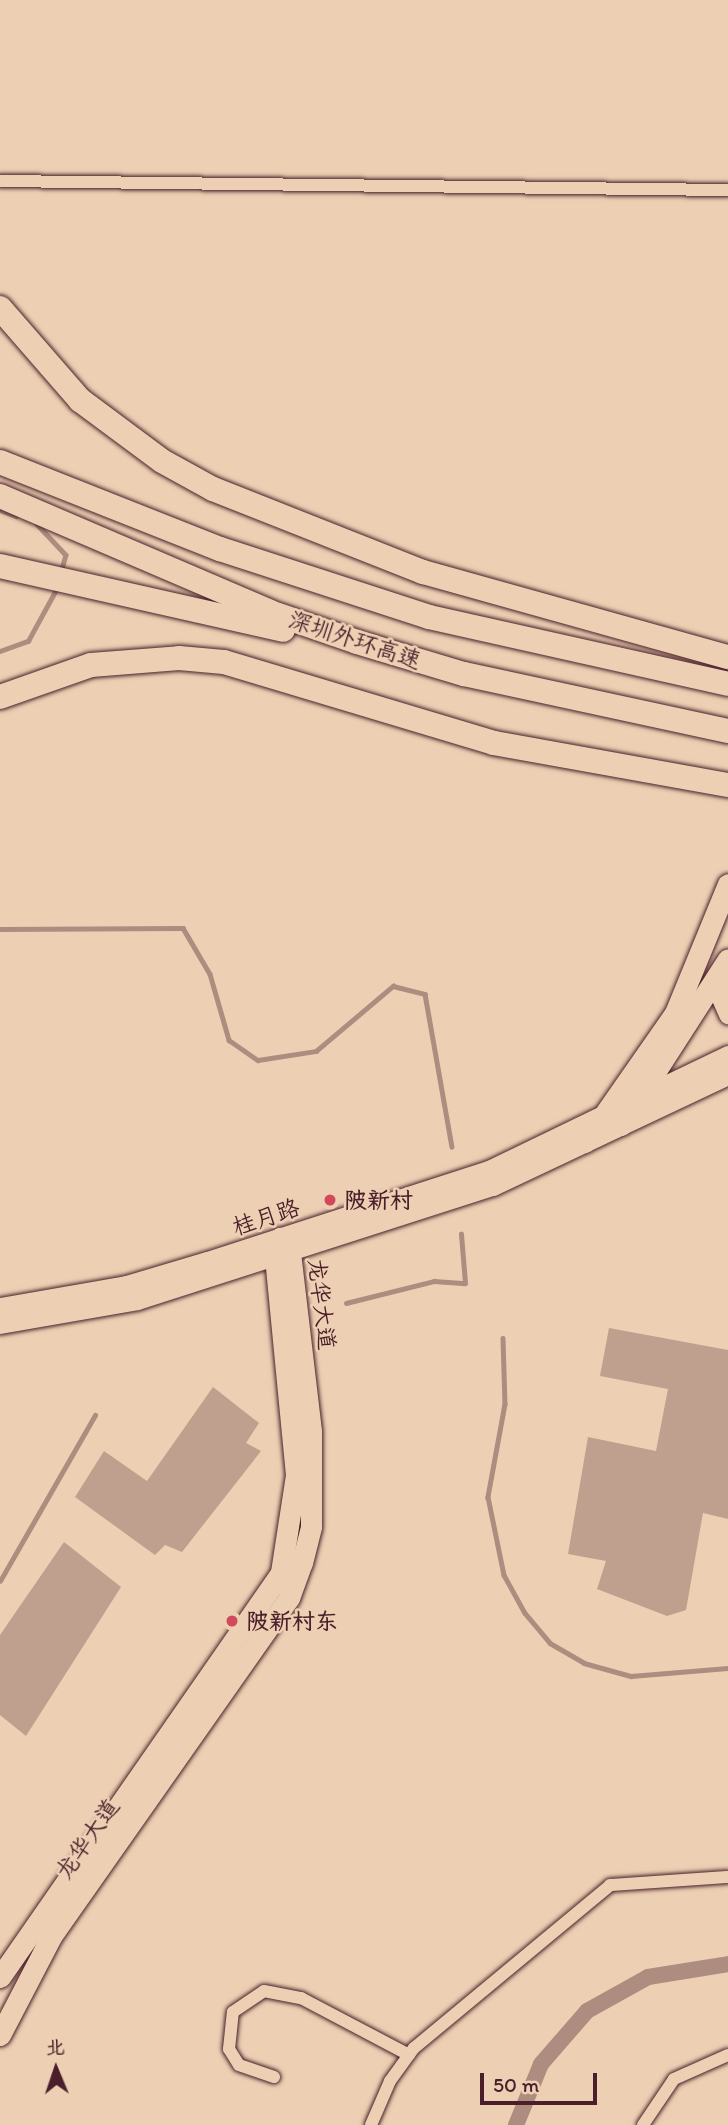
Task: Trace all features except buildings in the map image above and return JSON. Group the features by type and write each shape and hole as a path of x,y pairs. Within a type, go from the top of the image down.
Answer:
{"highway":[{"path":"0,308 80,400 162,461 213,489 424,572 728,657"},
{"name":"深圳外环高速","path":"0,462 208,544 416,613 728,684"},
{"name":"深圳外环高速","path":"0,496 270,612 464,674 728,731"},
{"path":"0,566 464,674"},
{"path":"0,697 91,665 179,658 224,662 494,743 728,785"}],"main road":[{"path":"613,1120 692,982 728,884"},
{"path":"641,1097 725,966"},
{"path":"725,966 720,996 728,1014"},
{"path":"585,1142 641,1097 728,1055"},
{"name":"桂月路","path":"0,1324 136,1300 282,1249 728,1075"},
{"name":"桂月路","path":"0,1307 126,1285 282,1249 493,1186 585,1142"},
{"name":"龙华大道","path":"0,1977 281,1572 296,1475 282,1249"},
{"name":"龙华大道","path":"0,2035 52,1935 289,1598 302,1563 313,1480 282,1249"}],"street":[{"path":"0,181 728,190"},
{"path":"371,2125 409,2055 610,1885 728,1877"},
{"path":"274,2077 239,2064 227,2030 233,2012 264,1991 301,1998 409,2055"},
{"path":"643,2125 674,2078 728,2055"}],"waterway":[{"path":"0,510 16,516"},
{"path":"37,524 66,555 61,573"},
{"path":"0,651 28,641 57,588"},
{"path":"0,929 183,928 210,974 229,1040 258,1060 316,1051 393,986 425,994 452,1147"},
{"path":"346,1303 434,1281 465,1283 461,1234"},
{"path":"503,1338 505,1404 488,1497 504,1575 525,1613 550,1643 584,1663 631,1676 728,1668"},
{"path":"0,1581 95,1415"},
{"path":"516,2125 541,2064 587,2011 648,1977 728,1964"}],"place":[{"name":"陂新村","path":"330,1200"},
{"name":"陂新村东","path":"232,1621"}]}
